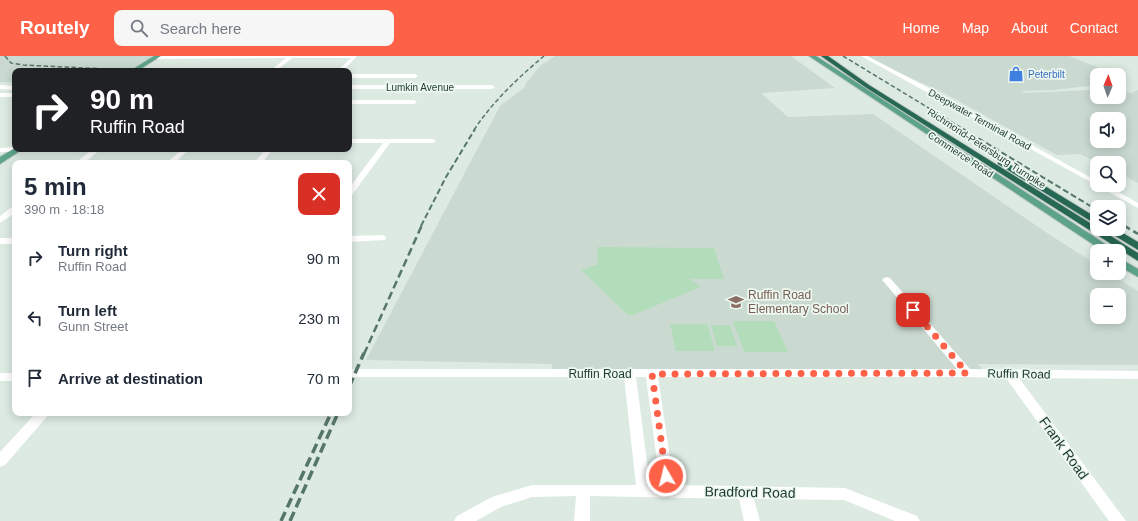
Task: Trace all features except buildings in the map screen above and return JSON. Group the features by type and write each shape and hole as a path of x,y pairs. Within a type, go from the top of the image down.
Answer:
{"highway":[{"name":"Richmond-Petersburg Turnpike","path":"824,56 874,90 1138,258"},
{"name":"Richmond-Petersburg Turnpike","path":"834,56 1090,218"},
{"path":"1120,236 1138,247"}],"main road":[{"path":"138,68 157,56"},
{"path":"148,68 166,56"},
{"name":"Commerce Road","path":"811,56 1093,244"},
{"name":"Commerce Road","path":"811,56 1099,244"},
{"path":"2,151 12,146"},
{"path":"0,161 14,152"},
{"path":"1126,262 1138,270"},
{"path":"1126,266 1138,274"}],"street":[{"path":"157,56 355,56"},
{"path":"277,68 291,56"},
{"path":"343,68 355,56"},
{"name":"Deepwater Terminal Road","path":"863,56 925,88 1090,180"},
{"path":"352,76 415,76"},
{"path":"0,87 12,88"},
{"name":"Lumkin Avenue","path":"352,87 492,87"},
{"path":"0,95 12,96"},
{"path":"352,102 414,102"},
{"path":"352,141 433,141"},
{"path":"352,189 388,141"},
{"path":"2,151 12,150"},
{"path":"83,160 94,152"},
{"path":"173,160 183,152"},
{"path":"261,160 267,152"},
{"name":"Deepwater Terminal Road","path":"1113,192 1138,206"},
{"path":"0,220 12,211"},
{"path":"352,239 382,238"},
{"path":"0,241 12,241"},
{"path":"886,280 967,373"},
{"name":"Ruffin Road","path":"352,373 967,373 1138,375"},
{"path":"630,374 644,490"},
{"path":"652,374 668,491"},
{"name":"Frank Road","path":"1010,374 1118,521"},
{"path":"0,377 12,377"},
{"path":"0,461 41,416"},
{"path":"582,521 583,490"},
{"name":"Bradford Road","path":"462,521 497,502 532,491 583,490 846,494 912,521"},
{"path":"745,492 752,521"}],"shaded area":[{"path":"0,56 154,56 134,68 12,68 12,82 0,82"},
{"path":"555,56 791,56 835,88 761,93 788,117 873,114 1047,233 1090,261 1090,280 1120,280 1138,291 1138,365 978,364 984,371 552,372 552,364 366,360 500,106 525,87 526,83 540,66"},
{"path":"868,56 1069,56 1100,68 1090,68 1090,86 1052,90 1020,91 1026,93 1090,90 1090,104 1126,104 1126,93 1131,93 1138,90 1138,183 1126,177 1126,156 1090,156 1090,159 1080,154 1057,155 942,92 895,71"}],"green space":[{"path":"597,247 714,248 724,279 690,279 701,287 633,315 628,315 581,270 598,264"},
{"path":"733,321 774,321 788,352 744,352"},
{"path":"670,324 707,324 715,351 676,351"},
{"path":"711,325 730,325 737,346 717,346"}],"railway":[{"path":"5,56 11,63 23,65 85,68"},
{"path":"474,130 481,119 506,90 544,56"},
{"path":"843,56 965,130"},
{"path":"421,226 446,177 475,129"},
{"path":"963,129 1090,206"},
{"path":"364,354 422,225"},
{"path":"1126,227 1138,234"},
{"path":"352,380 364,353"},
{"path":"281,521 330,416"},
{"path":"290,521 337,416"}],"place":[{"name":"Peterbilt","path":"1016,74"},
{"name":"Ruffin Road Elementary School","path":"736,302"}],"route":[{"path":"666,476 652,374 967,373 913,310"}]}
